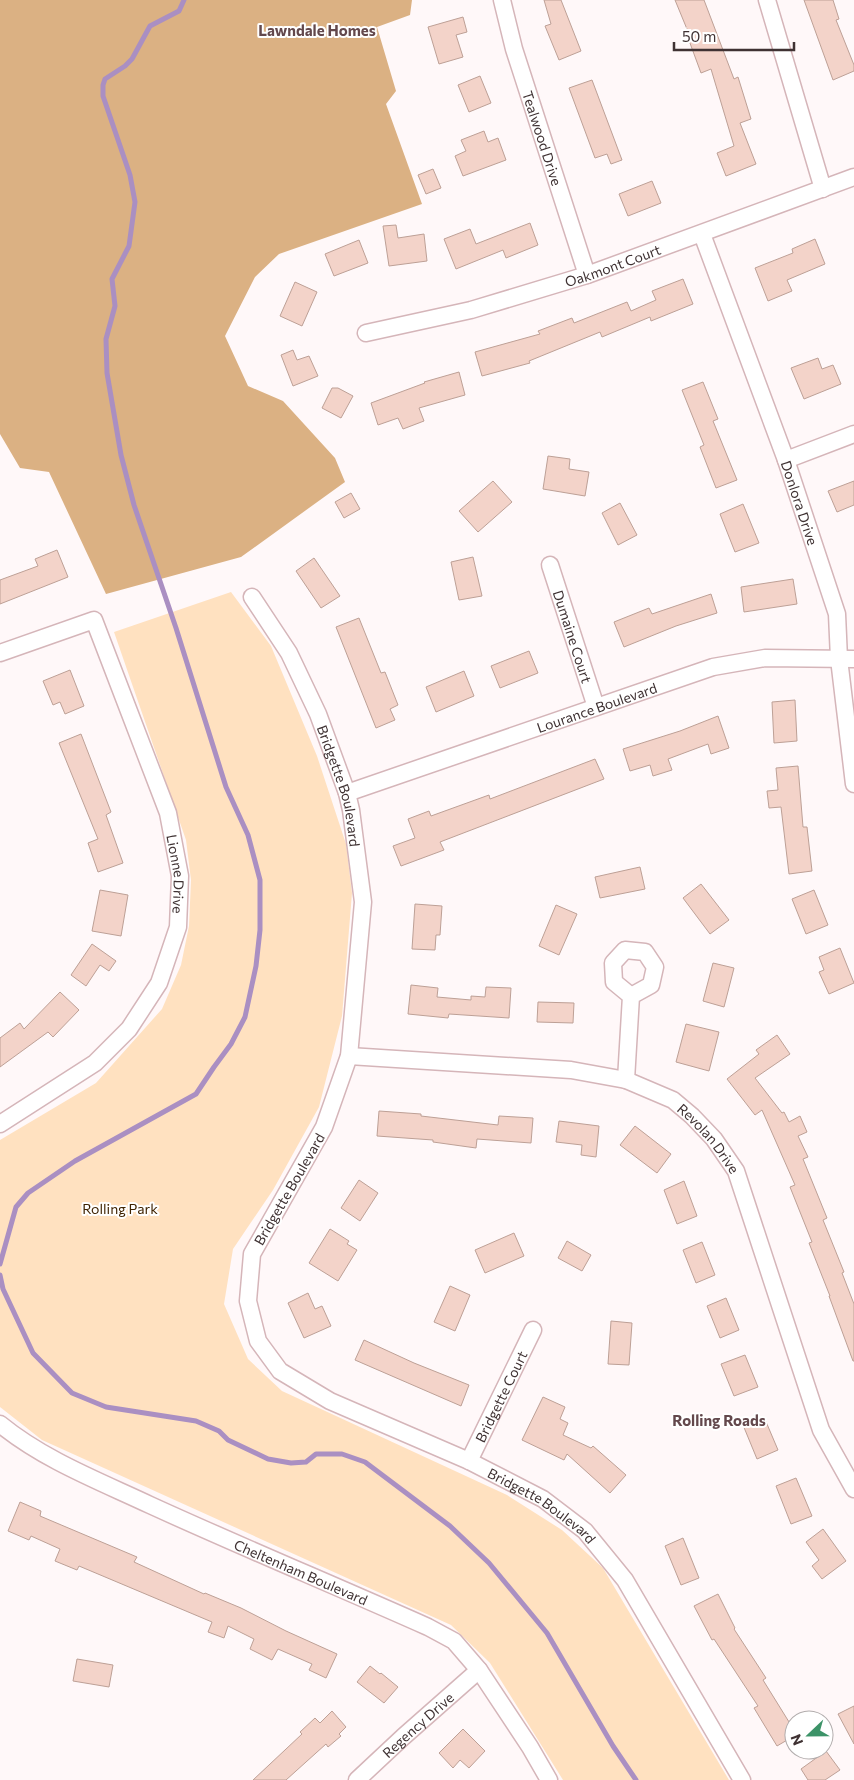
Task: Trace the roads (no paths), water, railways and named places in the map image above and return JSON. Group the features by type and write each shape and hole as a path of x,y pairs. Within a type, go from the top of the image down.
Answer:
{"street":[{"name":"Tealwood Drive","path":"502,0 514,49 587,274"},
{"path":"767,0 823,189"},
{"name":"Oakmont Court","path":"366,333 471,310 587,274 854,178"},
{"name":"Donlora Drive","path":"702,234 786,460 837,614 846,659 854,784"},
{"path":"786,460 854,434"},
{"name":"Dumaine Court","path":"550,565 596,707"},
{"name":"Bridgette Boulevard","path":"252,597 290,653 318,714 347,793 363,902 348,1056 324,1127 252,1254 248,1301 258,1341 280,1371 330,1402 469,1461 543,1499 585,1531 625,1580 742,1780"},
{"name":"Lionne Drive","path":"0,653 94,620 168,813 180,876 178,927 159,983 128,1029 95,1063 0,1124"},
{"name":"Lourance Boulevard","path":"347,793 713,667 765,658 846,659"},
{"path":"626,1080 631,996"},
{"name":"Revolan Drive","path":"348,1056 571,1070 626,1080 673,1100 692,1116 714,1139 736,1171 821,1430 854,1489"},
{"name":"Bridgette Court","path":"469,1461 533,1330"},
{"name":"Cheltenham Boulevard","path":"0,1424 18,1439 70,1468 174,1516 428,1626 454,1641 479,1670 530,1747 549,1780"},
{"name":"Regency Drive","path":"357,1780 479,1670"}],"waterway":[{"path":"0,1264 16,1207 28,1193 75,1161 196,1094 231,1044 245,1017 256,966 260,930 260,880 248,835 226,787 176,628 134,505 121,455 107,373 106,339 115,306 112,279 129,246 135,202 130,175 103,96 103,85 105,79 132,59 150,26 179,11 184,0"},
{"path":"0,1275 3,1289 33,1353 72,1393 106,1407 196,1421 219,1431 228,1440 268,1459 291,1463 306,1462 316,1454 342,1454 365,1462 450,1526 489,1563 547,1633 613,1746 636,1780"}],"district":[{"name":"Lawndale Homes","path":"317,30"},
{"name":"Rolling Roads","path":"719,1420"}],"park label":[{"name":"Rolling Park","path":"120,1208"}]}
